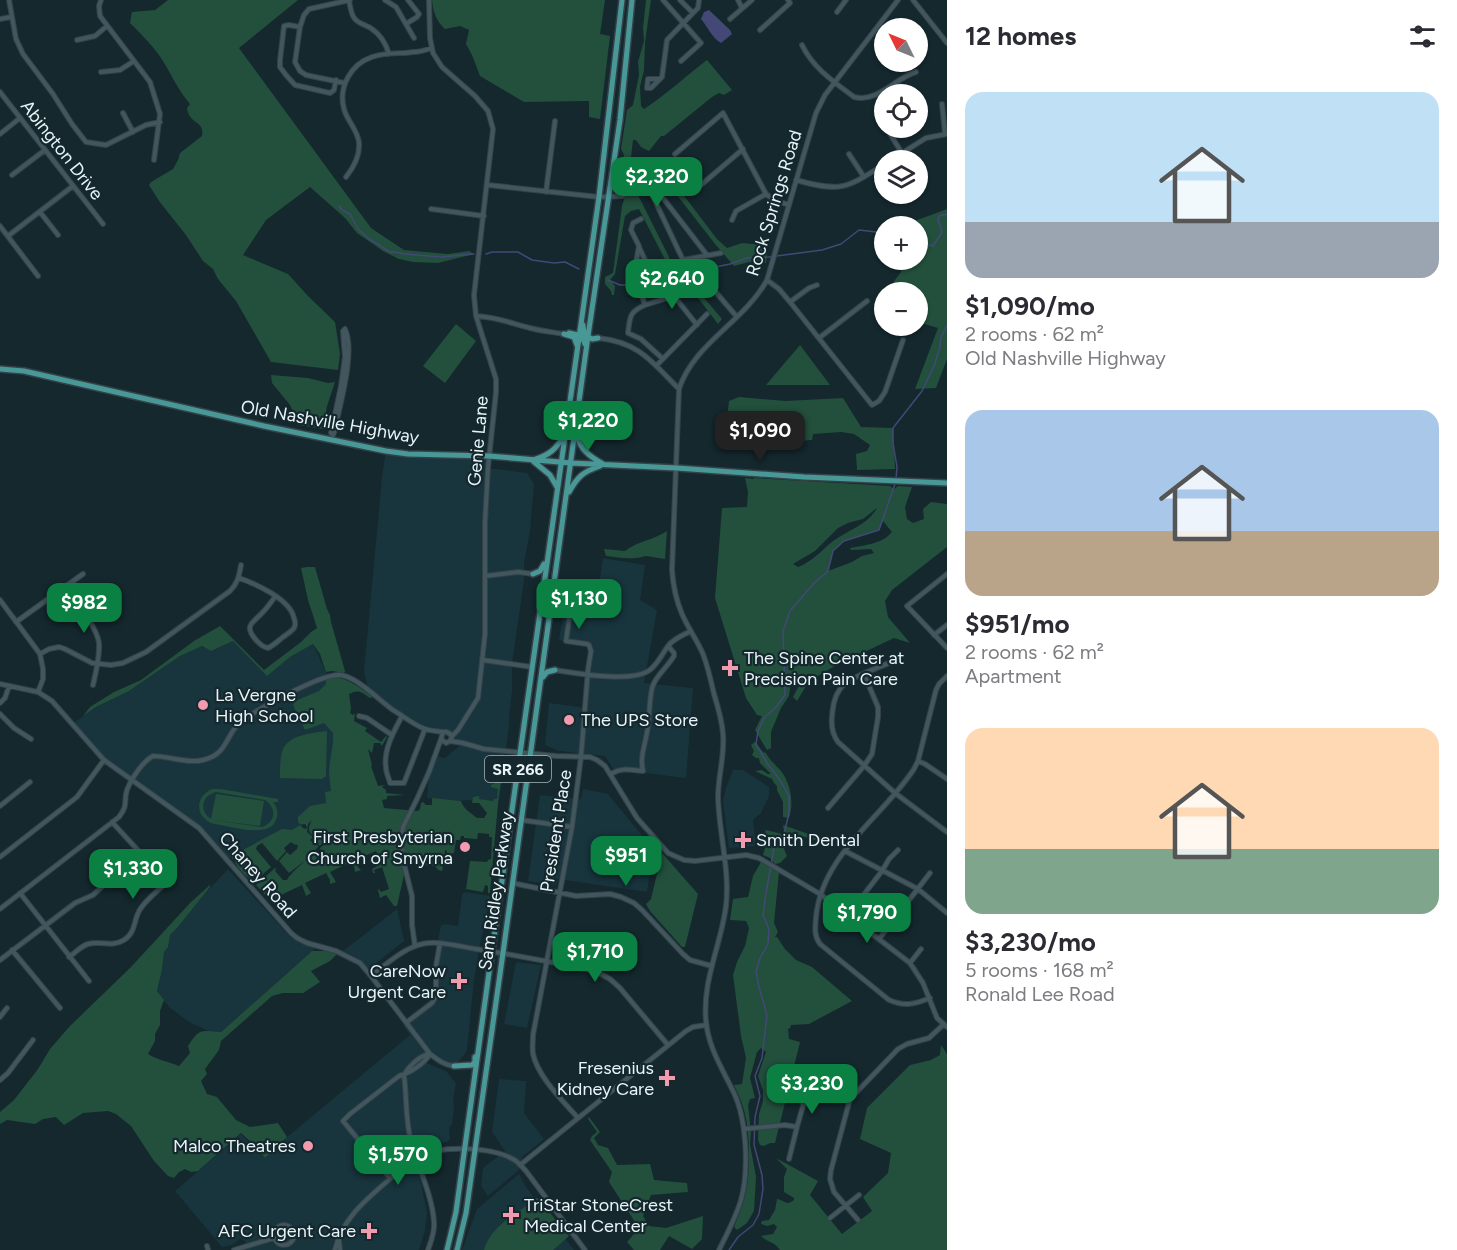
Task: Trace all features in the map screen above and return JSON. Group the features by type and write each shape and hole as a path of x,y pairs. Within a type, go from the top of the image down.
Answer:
{"main road":[{"name":"Sam Ridley Parkway","path":"447,1250 456,1212 599,197 622,0"},
{"name":"Sam Ridley Parkway","path":"457,1250 466,1213 620,120 632,0"},
{"path":"586,285 588,290 584,334 592,339 598,338"},
{"path":"567,333 578,327 586,285"},
{"path":"589,329 593,336 598,338"},
{"path":"567,333 579,335 585,343 580,382 582,384"},
{"path":"567,333 574,338 577,345"},
{"name":"Old Nashville Highway","path":"0,369 24,370 248,423 386,451 804,477 947,483"},
{"path":"575,431 583,450 589,457 604,465"},
{"path":"532,460 544,457 554,450 564,433"},
{"path":"532,460 550,475 557,488"},
{"path":"566,497 580,475 604,465"},
{"path":"533,574 544,566 548,551"},
{"path":"533,574 541,578 544,584"},
{"path":"551,607 554,600 560,597 555,592 554,585"},
{"path":"544,657 547,664 555,670"},
{"path":"541,681 546,672 555,670"},
{"path":"454,1066 469,1066 474,1063 483,1018"}],"street":[{"path":"9,0 16,39 23,54 86,142 106,145 146,125 160,122"},
{"path":"101,0 100,16 150,82 160,114 154,160"},
{"path":"344,83 306,75 295,62 303,15 309,9 349,0 354,18 380,36 389,54"},
{"path":"386,0 396,7 414,38"},
{"path":"406,24 419,14 408,0"},
{"name":"Genie Lane","path":"429,0 430,38 433,53 442,67 475,96 488,111 493,129 474,295 476,316 496,379 485,522 485,634 478,698 458,730 437,751"},
{"path":"663,0 701,43 681,61"},
{"path":"680,0 693,13"},
{"path":"660,79 667,40 698,8 699,0"},
{"path":"738,0 742,8"},
{"path":"730,19 752,0"},
{"path":"760,30 790,3 788,0"},
{"path":"837,12 846,0"},
{"name":"Rock Springs Road","path":"719,1250 741,1198 745,1174 744,1129 741,1110 713,1050 706,1024 705,994 725,909 727,876 718,796 723,747 722,725 706,662 679,606 673,584 679,389 694,360 754,300 766,280 817,111 835,81 898,0"},
{"path":"913,0 947,43"},
{"path":"0,19 11,17"},
{"path":"77,40 95,36 107,26"},
{"path":"300,27 284,26 280,67 295,85 330,93 336,80"},
{"path":"802,45 812,62 854,97 868,97 916,72"},
{"path":"346,177 358,157 359,144 358,136 343,107 344,83 356,67 372,57 432,48"},
{"path":"101,72 120,70 134,61"},
{"name":"Abington Drive","path":"0,92 103,224"},
{"path":"907,150 926,138 946,134 942,104"},
{"path":"675,154 723,112 766,194 774,200 789,205"},
{"path":"123,113 133,132"},
{"path":"0,134 20,118"},
{"path":"546,192 555,121"},
{"path":"701,185 743,149"},
{"path":"12,175 45,150"},
{"path":"849,154 864,177"},
{"path":"796,180 838,188 851,184 874,171"},
{"path":"488,185 599,197 622,196 629,189 644,183 651,184 706,255"},
{"path":"647,184 683,260 721,253"},
{"path":"8,236 73,186"},
{"path":"732,220 736,211 766,194"},
{"path":"655,200 662,197"},
{"path":"659,209 668,204"},
{"path":"431,209 484,216"},
{"path":"40,212 58,234"},
{"path":"634,266 645,260 631,230 633,223 641,219"},
{"path":"0,226 38,276"},
{"path":"639,246 634,273 645,305"},
{"path":"702,276 737,317"},
{"path":"766,280 790,302 872,405 879,401 885,392 903,340"},
{"path":"790,302 817,285"},
{"path":"625,343 631,315 637,308 671,296 674,296 697,325"},
{"path":"819,338 867,301"},
{"path":"656,366 707,314"},
{"path":"476,316 510,321 530,328 567,333"},
{"path":"333,435 348,356 345,329"},
{"path":"628,333 641,339 663,359"},
{"path":"598,338 625,343 639,350 679,389"},
{"path":"40,654 49,648 59,647 82,659 97,664 111,665 139,656 230,591 239,578 241,566"},
{"path":"485,576 518,572 533,574"},
{"path":"16,622 83,574"},
{"path":"947,574 907,606 947,648"},
{"path":"239,578 262,587 275,597 289,608 292,612 294,628 268,648 260,645 249,629 250,624 275,597"},
{"path":"65,586 98,637 99,646 93,685"},
{"path":"560,597 572,599 566,641 587,644 591,648 589,675"},
{"path":"0,600 40,654 44,669 38,692 0,684"},
{"path":"934,635 947,625"},
{"path":"555,670 604,676 639,675 649,671 677,638 691,631"},
{"path":"611,774 623,769 643,771 641,762 643,744 647,736 652,686 674,656 668,646"},
{"path":"898,659 851,680 841,688 834,703 833,734 838,742 895,793 947,832"},
{"path":"483,660 532,667"},
{"path":"0,909 123,811 127,789 144,762 153,756 204,760 222,750 241,722 279,699 336,674 344,675 361,685 402,716 425,729 443,732 450,738 463,743 484,749 590,757 602,763 611,774 637,818 668,853 684,860 695,861 752,856 820,894 910,963 920,978 938,1018 946,1026 929,1038 898,1049 850,1099 830,1176 834,1191 858,1220"},
{"path":"828,808 872,754 878,707 864,674"},
{"name":"President Place","path":"578,1118 536,1064 533,1053 533,1034 572,827 589,675"},
{"path":"930,998 915,1004 899,1004 889,1000 820,945 815,933 817,907 827,877 858,834 912,773 918,761 936,690 947,676"},
{"path":"0,703 5,698 9,686"},
{"name":"Chaney Road","path":"38,692 52,701 104,760 199,828 291,933 297,938 336,951 360,963 430,1054 439,1061 454,1066"},
{"path":"0,714 14,728 32,739"},
{"path":"359,716 367,718 392,735"},
{"path":"402,716 392,735 386,756 385,767 390,783 404,783 425,729"},
{"path":"430,731 440,738 450,738"},
{"name":"Genie Lane","path":"415,946 412,896 402,856 401,840 403,827 417,799 443,732"},
{"path":"0,857 77,797 104,760"},
{"path":"918,761 947,779"},
{"path":"0,806 30,782"},
{"path":"521,820 572,827"},
{"path":"69,957 88,944 110,945 126,939 132,932 138,911 168,882 112,822"},
{"path":"848,915 898,850"},
{"path":"845,851 918,889 946,911"},
{"path":"0,960 75,903 93,895 139,852"},
{"path":"879,939 930,873"},
{"path":"512,883 576,896 610,894 634,903 690,960 712,966"},
{"path":"20,893 89,981"},
{"path":"371,976 405,951 428,943 492,951 590,970 610,978 668,1045"},
{"path":"407,1022 432,1003 436,996 436,966 440,943"},
{"path":"910,963 921,949"},
{"path":"12,950 60,1008"},
{"path":"0,1017 7,1008"},
{"path":"520,1165 668,1045 693,1027 706,1024"},
{"path":"0,1080 33,1040"},
{"path":"401,1076 412,1065 429,1058 430,1054"},
{"path":"390,1178 343,1120 419,1062"},
{"path":"788,1158 814,1068"},
{"path":"401,1076 406,1119 434,1223 428,1250"},
{"path":"810,1080 850,1099"},
{"path":"744,1129 785,1125 797,1127"},
{"path":"335,1250 346,1225 357,1209 390,1178 417,1157 445,1149 465,1149 511,1158 520,1165 585,1250"},
{"path":"830,1218 859,1195"},
{"path":"282,1225 290,1226 294,1233 292,1241 285,1245 279,1244 274,1238 276,1230 282,1225"},
{"path":"234,1250 274,1238"},
{"path":"339,1240 340,1250"}],"shaded area":[{"path":"386,451 489,456 488,468 527,473 534,484 512,664 509,726 499,801 427,798 429,775 436,756 445,758 463,743 423,728 392,709 368,690 364,671"},
{"path":"603,558 645,565 640,600 657,610 644,683 693,688 686,778 613,769 605,756 559,751 545,745 549,703 587,708 593,648 559,640 567,594 597,599"},
{"path":"233,641 267,675 290,657 313,644 332,681 337,801 296,830 252,844 226,860 199,828 104,760 72,724 96,707 129,691 180,656 202,646 211,651"},
{"path":"733,770 743,770 769,787 769,796 761,813 753,820 756,846 729,848 723,801"},
{"path":"583,789 608,794 653,849 647,892 558,879 556,885 528,881 540,795 581,799"},
{"path":"228,869 290,937 316,948 221,1032 211,1032 189,1022 170,1008 157,992 164,952 170,935"},
{"path":"464,892 491,896 474,980 467,1050 454,1066 430,1054 424,1062 446,1071 456,1083 452,1124 449,1128 450,1139 447,1142 424,1145 417,1157 427,1212 419,1250 245,1250 245,1241 240,1239 232,1245 222,1247 175,1191 241,1134 265,1158 410,1035 403,1025 434,999 441,925 458,926"},
{"path":"397,909 404,941 369,969 357,958 343,951"},
{"path":"516,962 541,965 527,1028 504,1024"},
{"path":"499,1079 526,1081 524,1113 544,1139 522,1157 519,1170 488,1196 481,1186 483,1168 505,1151 492,1132"},
{"name":"TriStar StoneCrest Medical Center","path":"519,1174 526,1187 574,1250 462,1250 477,1209"}],"green space":[{"path":"168,0 298,0 239,48 371,228 404,250 448,254 469,251 474,254 438,263 399,259 357,233 345,218 310,187 266,220 243,255 288,274 335,322 340,354 338,370 271,362 236,301 213,269 203,261 149,185 173,169 180,153 202,136 201,127 188,113 187,108 190,104 163,61 130,23 132,12 155,10"},
{"path":"432,0 605,0 600,34 610,36 600,119 589,117 589,101 524,102 480,76 466,44 469,30 460,26 445,29 439,23"},
{"path":"646,0 651,0 644,70 640,87 641,106 644,109 707,60 732,90 724,95 719,93 712,97 664,136 661,136 649,151 633,140 629,174 623,165 624,155 621,149 627,110 633,105 639,75 638,62 644,41"},
{"path":"666,172 717,239 727,248 742,243 764,245 767,253 766,263 749,262 734,266 662,176"},
{"path":"635,189 674,269 684,274 722,319 718,324 685,281 674,277 639,209 625,216 615,274 610,280 615,286 614,295 605,284 605,277 613,273 622,206 626,193"},
{"path":"947,209 947,359 936,388 915,389 938,328 928,325 928,282 894,282 902,270 928,270 928,216"},
{"path":"456,324 476,341 445,383 423,366"},
{"path":"800,345 830,385 766,385"},
{"path":"271,375 335,382 327,406 323,429 299,425 290,405 272,383"},
{"path":"739,397 786,401 843,398 861,427 893,428 895,469 857,470 856,454 867,451 870,445 854,434 841,432 813,434 812,440 783,442 725,438 729,401"},
{"path":"745,478 890,486 894,489 898,486 912,487 905,507 907,519 913,523 924,519 923,509 931,502 947,504 947,547 892,590 885,601 888,617 910,643 894,638 833,667 809,681 797,701 793,697 801,682 792,673 789,696 771,732 771,748 767,750 755,730 762,716 757,715 746,698 715,598 722,508 747,507 748,492","holes":["877,508 864,522 836,539 809,561 798,567 793,564 815,551 838,528 863,519","883,521 892,532 888,536 873,543 850,548 851,550 871,549 874,553 828,571 833,551 844,541 879,530"]},
{"path":"667,531 665,559 646,556 621,558 606,556 604,549 625,551"},
{"path":"315,567 330,615 344,673 326,672 320,654 313,644 290,657 267,676 233,641 211,651 202,646 180,656 129,691 83,716 90,707 114,692 141,680 194,641 220,626 264,670 317,628 301,568"},
{"path":"336,677 348,681 373,697 370,698 358,691 349,694 350,713 353,715 355,713 356,706 354,721 367,728 365,731 381,742 387,737 382,746 380,743 374,743 372,753 368,749 371,766 378,786 385,785 382,787 386,793 405,795 387,796 387,799 382,800 384,808 418,811 423,802 426,805 432,805 432,798 461,801 466,809 477,818 484,818 487,813 479,803 472,803 473,797 479,796 479,799 493,801 497,799 498,789 491,785 500,776 505,761 502,755 506,758 499,793 490,893 488,893 488,886 485,885 483,892 466,889 470,861 487,862 491,859 492,837 489,837 489,834 478,833 477,839 461,836 460,840 456,840 454,853 447,855 445,850 444,858 438,862 443,867 442,871 435,866 411,864 408,857 397,906 394,906 386,895 380,898 379,889 381,892 389,889 382,867 374,870 375,873 373,873 372,869 381,864 376,851 355,860 361,870 355,872 351,862 330,872 336,882 330,884 326,873 305,883 311,893 306,896 302,885 281,895 284,904 287,905 282,909 283,906 273,895 267,897 256,885 275,868 283,880 287,880 305,861 289,873 279,861 287,852 290,855 298,846 291,842 284,848 286,851 277,861 262,843 256,849 271,867 254,882 235,863 234,860 239,862 240,856 236,854 233,860 231,856 282,829 292,830 300,825 306,829 305,824 298,822 298,817 310,806 326,803 325,792 331,791 329,769 333,733 324,723 305,730 293,705 295,701 319,691 326,684 326,678","holes":["312,820 309,829 318,842 319,846 330,840 320,848 322,853 317,855 313,852 318,847 317,842 314,844 310,840 313,837 307,832 308,824"]},
{"path":"327,731 326,776 322,779 280,778 281,755 286,744 303,735"},
{"path":"755,742 781,771 787,782 791,800 789,818 783,817 783,802 772,779 755,771 762,770 771,774 760,763 759,758 752,755 754,751 751,745"},
{"path":"212,789 221,789 278,799 278,802 273,802 277,810 276,820 272,826 258,830 214,824 203,817 200,812 200,802","holes":["216,792 265,800 272,807 273,815 272,819 261,827 212,820 260,826 264,801 216,794 211,819 203,808 207,797"]},
{"path":"783,825 827,839 826,843 791,833 782,844 787,856 780,863 775,864 763,855 766,845 764,834 766,830 782,834"},
{"path":"662,853 698,894 685,947 682,947 646,904 651,899"},
{"path":"761,862 779,872 774,923 778,932 775,937 796,960 812,967 852,1001 809,1024 791,1025 788,1029 789,1039 800,1042 775,1143 764,1146 760,1145 758,1140 763,1090 758,1076 766,1052 761,1048 757,1052 750,1078 755,1098 750,1099 748,1105 750,1144 756,1177 754,1211 747,1223 737,1230 734,1227 744,1200 747,1183 749,1144 744,1110 734,1085 742,1084 746,1058 733,975 745,946 749,928 746,921 730,920 733,899 748,897 753,876"},
{"path":"210,885 170,935 168,947 164,952 157,991 164,1000 160,1011 160,1025 148,1054 179,1066 190,1053 188,1046 198,1033 221,1032 312,951 337,954 330,961 311,971 320,982 303,993 283,993 272,996 221,1041 219,1050 205,1069 207,1074 201,1081 207,1094 217,1097 236,1120 250,1127 278,1123 287,1137 265,1158 241,1133 198,1171 191,1172 185,1169 174,1178 168,1176 154,1161 131,1126 116,1114 108,1111 83,1113 64,1125 56,1117 43,1119 35,1124 7,1120 0,1124 0,1112 14,1100 50,1049 70,1026"},
{"path":"941,1045 947,1054 947,1250 780,1250 761,1236 773,1234 777,1227 774,1224 767,1226 761,1224 762,1221 769,1220 775,1210 777,1199 787,1203 794,1200 784,1192 784,1177 787,1169 776,1158 818,1181 810,1195 842,1234 872,1211 863,1197 888,1173 891,1153 860,1139 867,1108 910,1065 931,1060 940,1055"},
{"path":"589,1117 600,1132 594,1138 598,1145 608,1148 617,1165 650,1164 654,1180 687,1183 688,1192 651,1195 643,1216 649,1226 666,1228 703,1216 702,1239 692,1249 669,1236 660,1250 634,1250 627,1242 639,1228 609,1182 612,1172 590,1140 597,1132 588,1119"},
{"path":"537,1198 569,1235 568,1237 553,1250 484,1250 491,1236 501,1225"}],"water":[{"path":"709,10 732,34 721,43 701,19 704,12"}],"waterway":[{"path":"339,206 350,214 358,229 390,252 441,257 474,254"},
{"path":"928,245 933,246 942,232 939,216 947,214"},
{"path":"608,280 620,285 629,285 730,264 747,258 822,250 841,244 859,230 874,232"},
{"path":"486,254 518,252 532,260 565,262 579,269"},
{"path":"896,479 893,428 922,391 934,366 941,337 947,326"},
{"path":"729,1250 738,1237 753,1225 759,1214 763,1189 762,1175 754,1145 755,1117 760,1096 755,1076 762,1058 767,1015 756,971 768,944 769,929 763,915 774,848 783,838 789,813 789,796 756,744 758,731 764,718 785,695 783,631 790,611 814,583 828,571 833,551 844,541 879,530 895,484"}],"place":[{"name":"The Spine Center at Precision Pain Care","path":"730,668"},
{"name":"La Vergne High School","path":"203,705"},
{"name":"The UPS Store","path":"569,720"},
{"name":"Smith Dental","path":"743,840"},
{"name":"First Presbyterian Church of Smyrna","path":"465,847"},
{"name":"CareNow Urgent Care","path":"459,981"},
{"name":"Fresenius Kidney Care","path":"667,1078"},
{"name":"Malco Theatres","path":"308,1146"},
{"name":"TriStar StoneCrest Medical Center","path":"511,1215"},
{"name":"AFC Urgent Care","path":"369,1231"}]}
